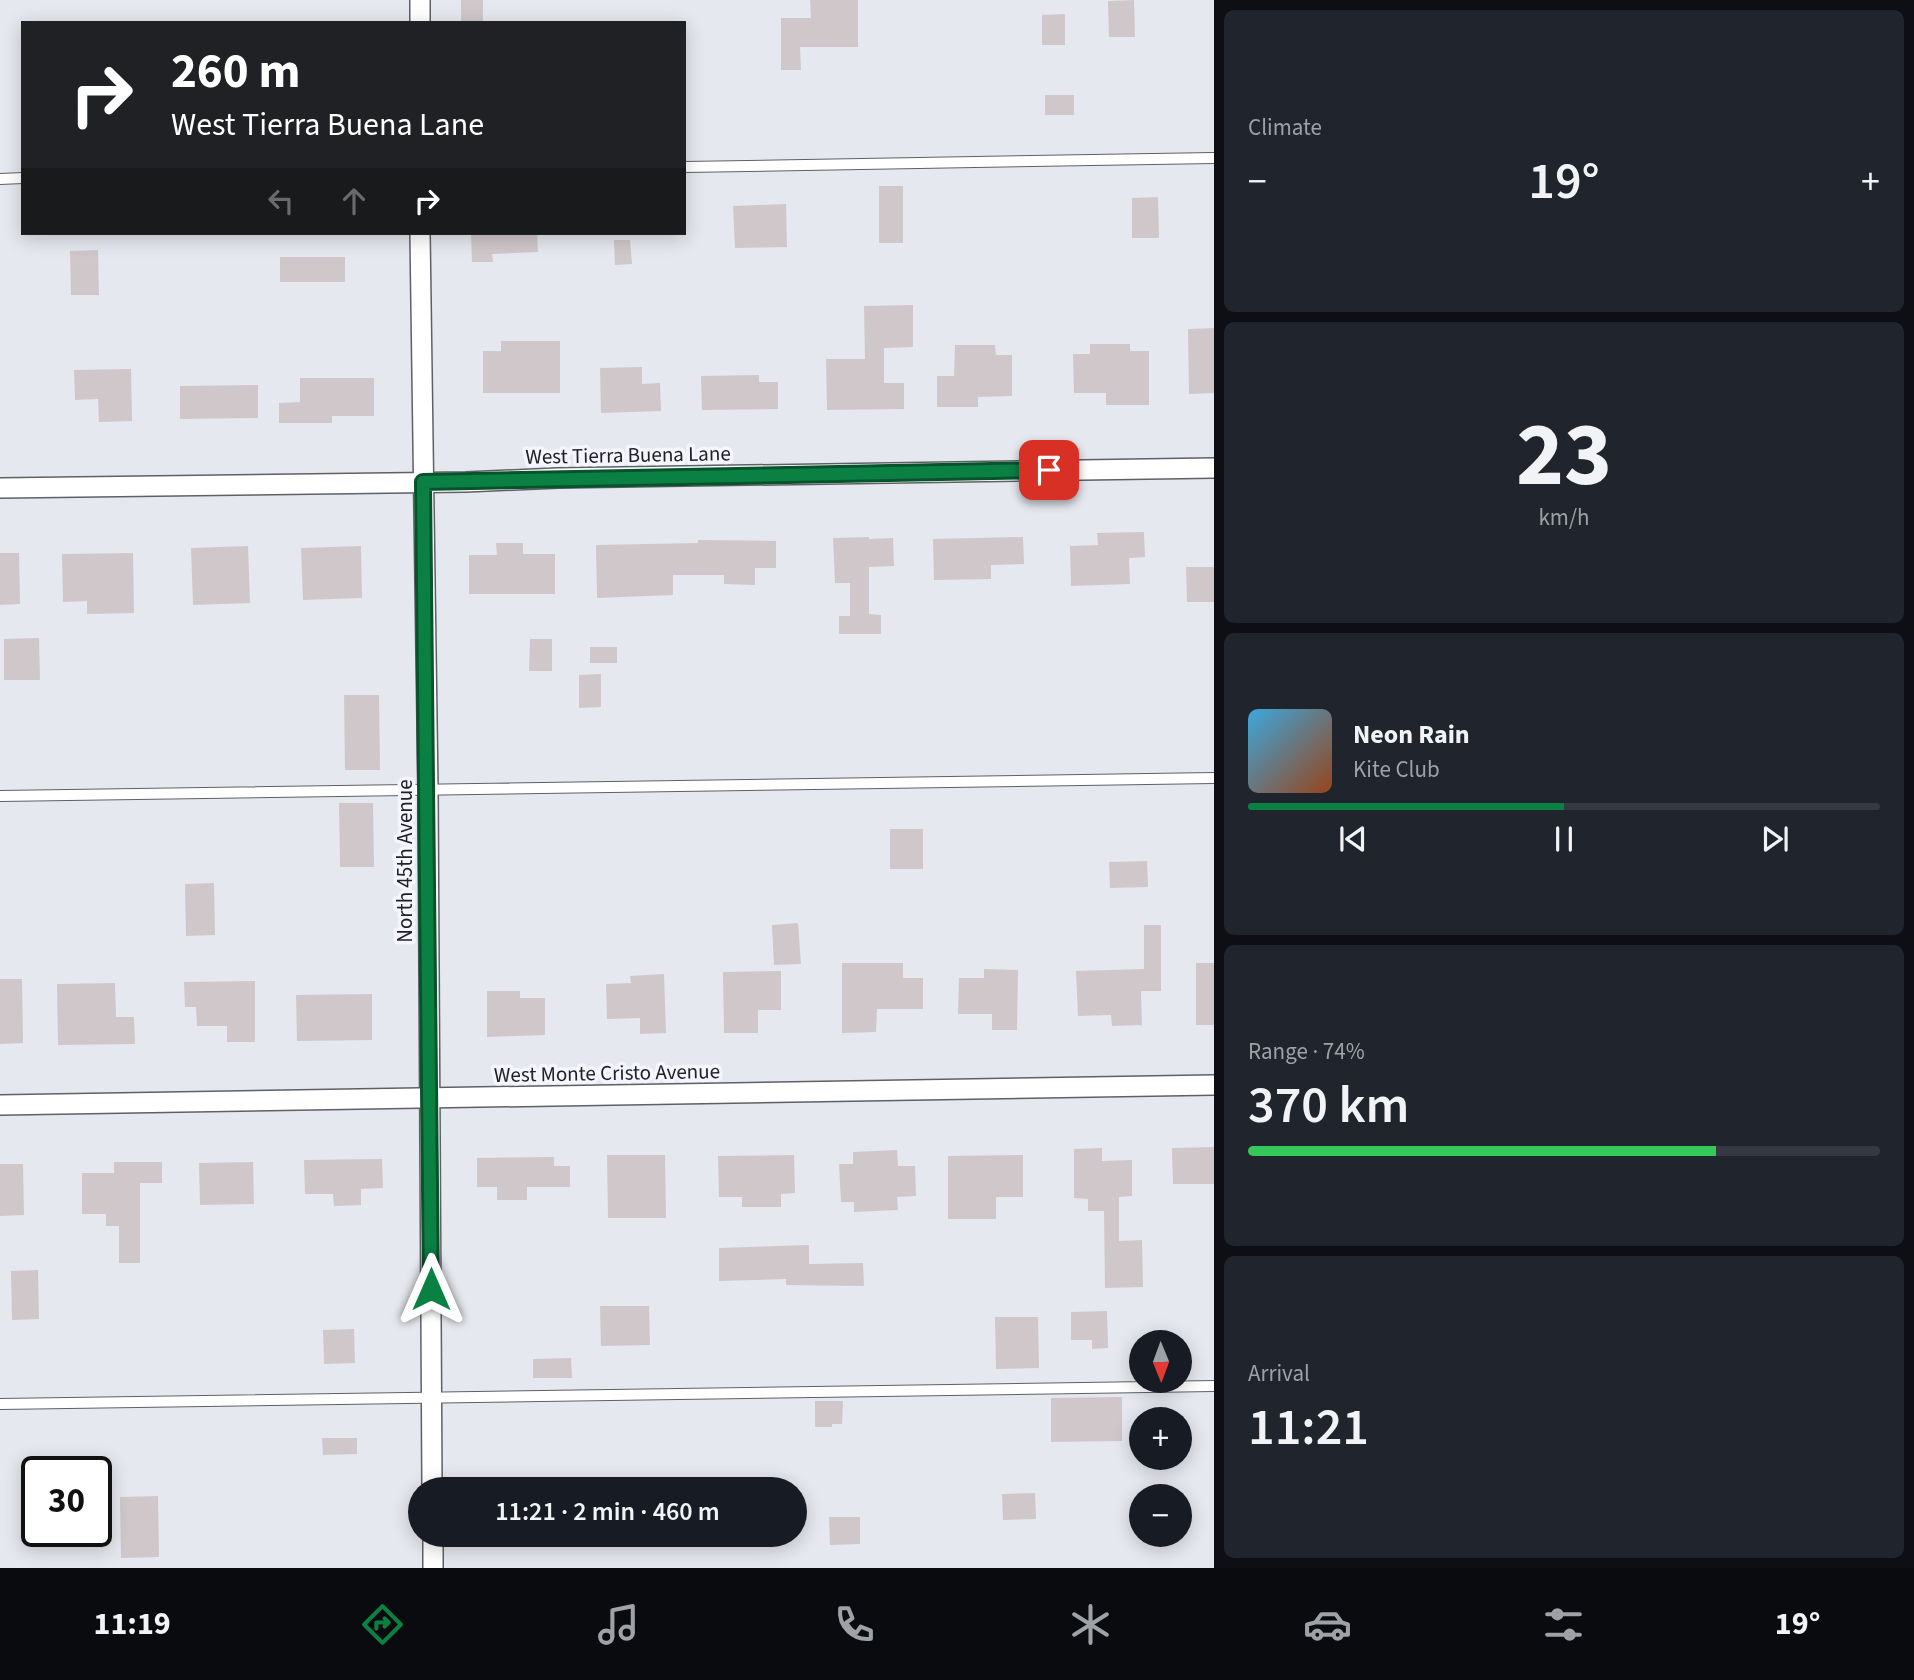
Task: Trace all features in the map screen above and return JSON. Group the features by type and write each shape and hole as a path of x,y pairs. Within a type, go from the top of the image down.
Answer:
{"street":[{"path":"420,0 420,21"},
{"name":"North 45th Avenue","path":"420,235 428,789 432,1477"},
{"name":"West Tierra Buena Lane","path":"0,488 1214,468"},
{"name":"West Monte Cristo Avenue","path":"0,1105 1214,1085"},
{"path":"433,1547 433,1568"}],"lane":[{"path":"686,167 1214,158"},
{"path":"0,178 21,178"},
{"path":"0,796 1214,778"},
{"path":"0,1404 1214,1386"}],"building":[{"path":"461,0 483,0 483,21 461,21"},
{"path":"810,0 858,0 858,47 800,47 801,70 781,70 781,18 811,18"},
{"path":"1134,0 1135,37 1109,37 1108,1"},
{"path":"1065,14 1065,45 1042,45 1042,15"},
{"path":"1045,95 1074,95 1074,115 1045,115"},
{"path":"879,186 903,186 903,243 879,243"},
{"path":"1158,197 1159,238 1132,238 1132,198"},
{"path":"786,204 787,247 735,248 733,206"},
{"path":"471,235 537,235 538,252 492,254 493,262 472,262"},
{"path":"614,240 630,240 632,264 615,265"},
{"path":"98,250 99,295 71,295 70,251"},
{"path":"280,257 345,257 345,282 280,282"},
{"path":"913,305 913,347 884,348 884,383 904,383 904,409 827,410 826,359 865,359 864,306"},
{"path":"1214,328 1214,393 1189,394 1188,329"},
{"path":"501,341 560,341 560,393 483,393 483,351 501,351"},
{"path":"1090,344 1130,344 1130,351 1149,351 1149,405 1106,405 1106,393 1074,393 1073,354 1090,354"},
{"path":"955,345 995,345 996,355 1012,355 1012,396 978,397 978,407 937,407 937,376 954,376"},
{"path":"642,367 642,384 660,383 661,411 601,413 600,368"},
{"path":"131,369 132,421 99,422 98,399 75,400 74,370"},
{"path":"759,375 759,382 778,382 778,409 702,410 701,376"},
{"path":"300,378 374,378 374,416 332,416 332,423 279,423 279,403 300,402"},
{"path":"258,385 258,418 180,419 180,386"},
{"path":"1144,532 1145,557 1129,558 1130,584 1071,586 1070,546 1098,545 1097,533"},
{"path":"1023,537 1024,564 991,565 991,579 934,580 933,539"},
{"path":"833,538 893,538 894,566 869,567 869,614 881,615 881,634 839,634 839,616 850,616 850,583 835,583"},
{"path":"698,540 776,541 776,568 755,568 755,585 724,584 724,575 673,575 673,595 597,598 596,545 698,543"},
{"path":"496,543 523,543 523,554 555,554 555,594 469,594 469,555 497,555"},
{"path":"248,546 250,603 193,605 191,548"},
{"path":"361,546 362,598 303,600 301,548"},
{"path":"0,553 19,553 20,604 0,605"},
{"path":"133,553 134,613 87,614 87,601 63,602 62,554"},
{"path":"1186,567 1214,567 1214,602 1187,602"},
{"path":"39,638 40,680 4,680 4,639"},
{"path":"530,639 552,639 552,671 529,671"},
{"path":"590,647 617,647 617,663 590,663"},
{"path":"601,674 601,707 579,708 579,675"},
{"path":"344,695 379,695 380,770 345,770"},
{"path":"339,803 373,803 374,867 340,867"},
{"path":"890,829 923,829 923,869 890,869"},
{"path":"1147,861 1148,887 1110,888 1109,862"},
{"path":"214,883 215,935 186,936 185,884"},
{"path":"798,923 801,964 774,965 772,925"},
{"path":"1144,925 1161,925 1161,991 1141,991 1142,1025 1112,1026 1111,1015 1078,1016 1076,971 1144,969"},
{"path":"842,963 903,963 903,978 923,978 923,1009 877,1009 876,1032 842,1033"},
{"path":"1196,963 1214,963 1214,1025 1196,1025"},
{"path":"984,969 1018,970 1017,1030 992,1030 992,1014 958,1014 959,978 984,978"},
{"path":"781,971 781,1010 758,1010 758,1033 724,1033 723,972"},
{"path":"664,974 666,1033 640,1034 640,1018 607,1019 606,984 631,983 630,976"},
{"path":"0,979 22,979 23,1043 0,1044"},
{"path":"255,981 255,1042 227,1042 227,1026 197,1026 196,1007 185,1007 184,982"},
{"path":"115,983 116,1017 134,1017 135,1044 58,1045 57,984"},
{"path":"487,991 520,991 520,998 545,998 545,1035 487,1037"},
{"path":"372,994 372,1040 297,1041 296,995"},
{"path":"1214,1147 1214,1184 1173,1184 1172,1148"},
{"path":"1102,1148 1102,1161 1132,1160 1132,1196 1119,1197 1119,1241 1142,1240 1143,1287 1105,1288 1104,1211 1088,1211 1088,1199 1074,1198 1074,1149"},
{"path":"897,1150 898,1166 915,1166 916,1196 897,1197 898,1210 854,1212 854,1202 841,1202 839,1164 853,1164 853,1152"},
{"path":"607,1155 665,1155 666,1218 608,1218"},
{"path":"794,1155 795,1193 781,1194 781,1207 742,1207 742,1197 719,1197 718,1156"},
{"path":"1023,1155 1023,1197 996,1197 996,1219 948,1219 948,1156"},
{"path":"554,1157 554,1166 570,1166 570,1187 527,1187 527,1200 497,1200 497,1187 477,1187 477,1158"},
{"path":"382,1159 383,1188 361,1189 361,1205 334,1206 333,1194 305,1194 304,1160"},
{"path":"114,1162 162,1162 162,1183 140,1183 140,1263 119,1263 119,1226 106,1226 106,1214 82,1214 82,1173 114,1173"},
{"path":"253,1162 254,1204 200,1205 199,1163"},
{"path":"0,1164 23,1164 24,1215 0,1216"},
{"path":"809,1245 809,1264 863,1263 864,1286 786,1285 786,1279 719,1281 719,1248"},
{"path":"38,1270 39,1319 12,1320 11,1271"},
{"path":"600,1306 649,1306 650,1345 601,1346"},
{"path":"1107,1311 1108,1348 1092,1349 1092,1340 1071,1340 1071,1312"},
{"path":"995,1317 1038,1317 1039,1368 996,1369"},
{"path":"354,1329 355,1363 324,1364 323,1330"},
{"path":"571,1358 572,1378 533,1378 533,1359"},
{"path":"1122,1397 1122,1441 1051,1442 1051,1398"},
{"path":"815,1401 843,1401 842,1424 815,1427"},
{"path":"322,1438 357,1438 357,1454 323,1455"},
{"path":"1035,1493 1036,1519 1003,1520 1002,1494"},
{"path":"158,1496 159,1557 121,1558 120,1497"},
{"path":"829,1517 860,1517 860,1544 830,1545"}],"route":[{"path":"431,1289 423,482 1049,470"}]}
